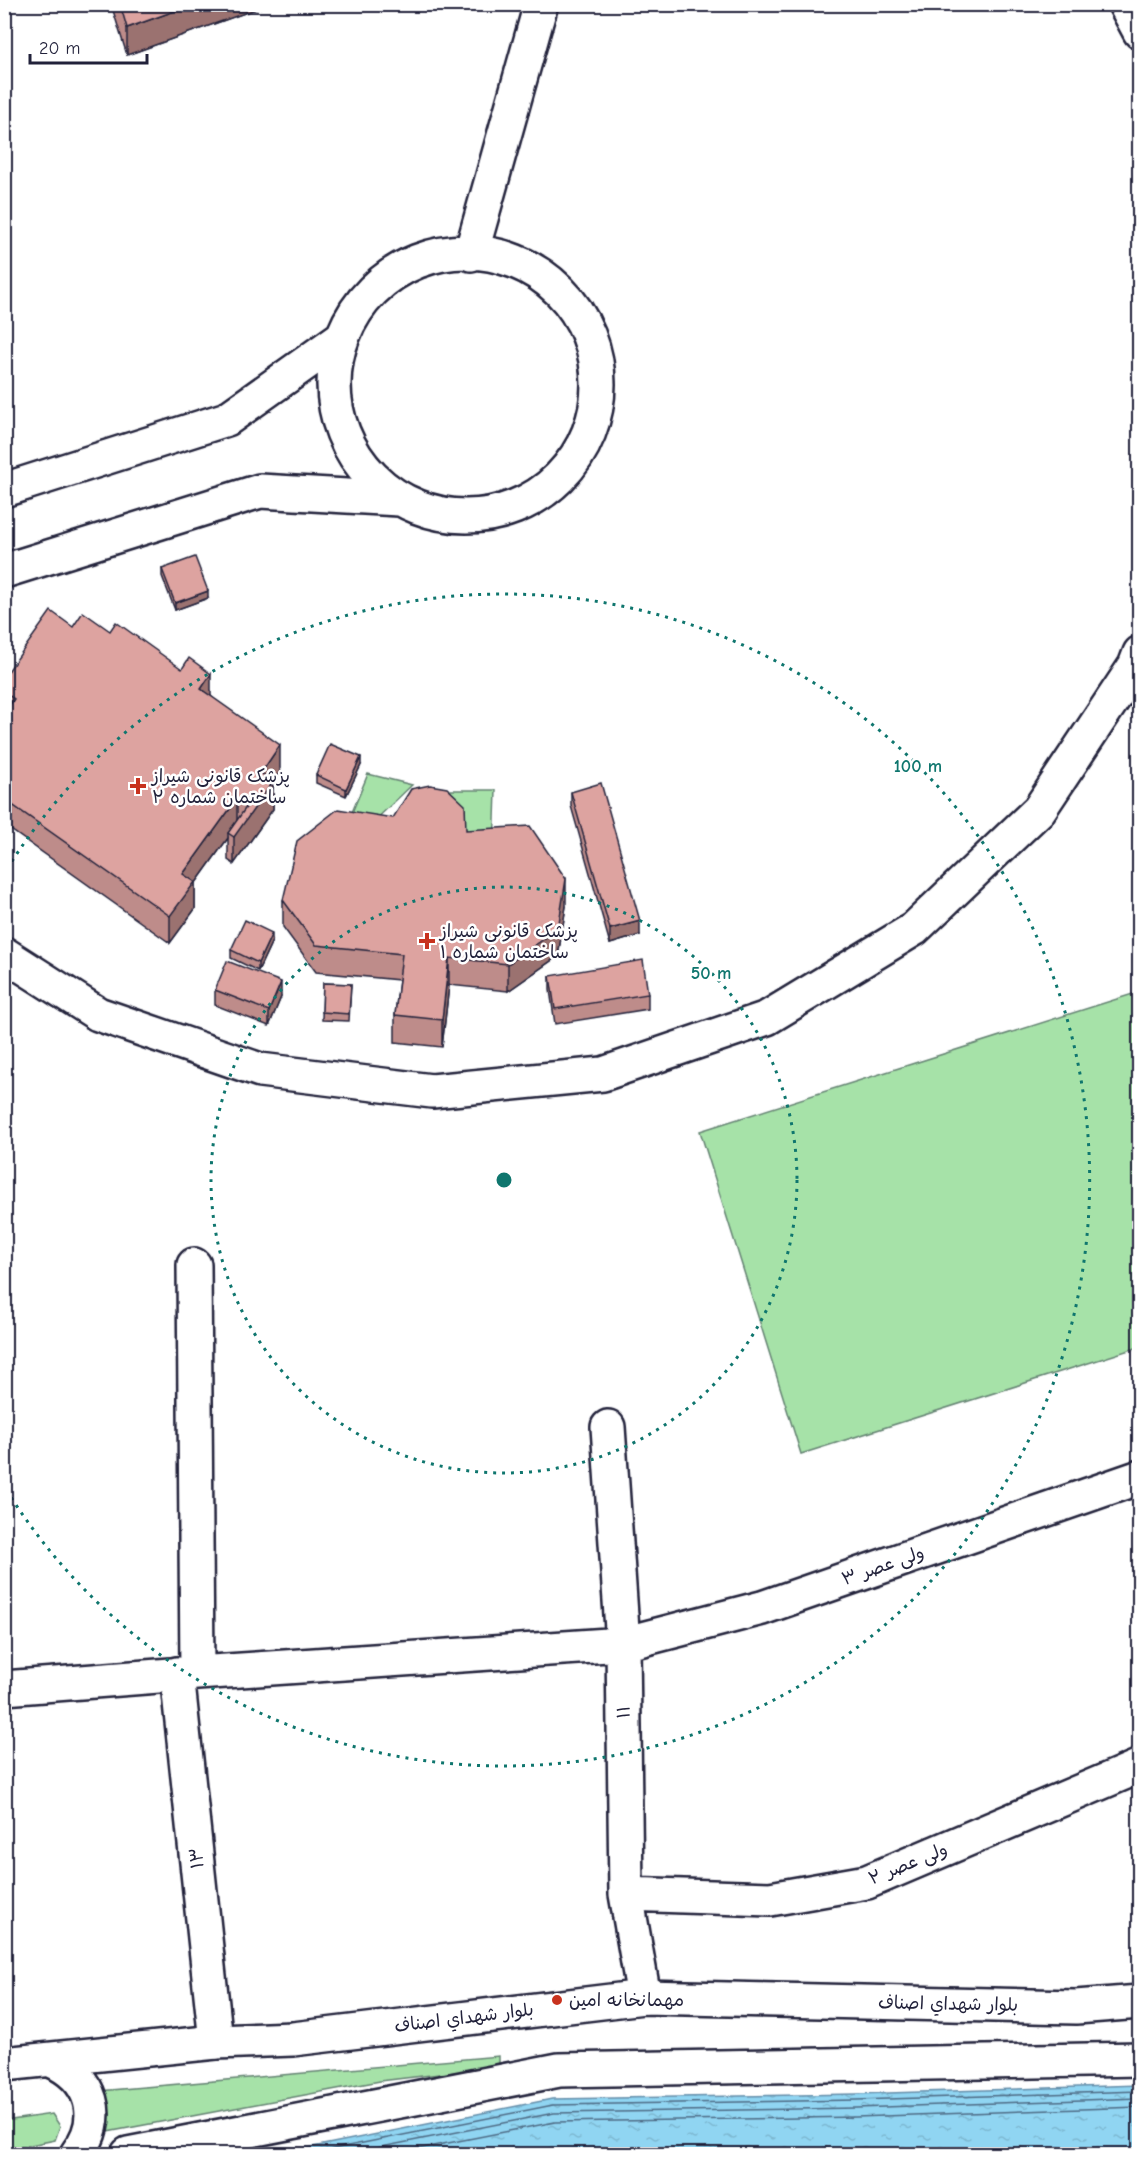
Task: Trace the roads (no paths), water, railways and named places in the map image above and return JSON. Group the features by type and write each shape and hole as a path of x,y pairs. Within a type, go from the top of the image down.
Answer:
{"street":[{"path":"471,254 541,4"},
{"path":"1125,4 1140,32"},
{"path":"4,571 260,490 399,499 441,515 488,515 527,502 560,478 584,445 597,406 597,365 586,326 562,292 529,267 491,254 444,254 401,269 365,298 341,338 333,384 341,429 363,469 399,499"},
{"path":"4,490 227,419 341,338"},
{"path":"4,954 98,1014 260,1070 432,1091 603,1074 766,1018 914,929 1039,810 1138,662"},
{"name":"۱۳","path":"194,1265 187,1673 216,2042"},
{"name":"۱۱","path":"608,1427 623,1644 626,1894 644,1996"},
{"name":"ولی عصر ۳","path":"4,1688 187,1673 623,1644 762,1608 1140,1477"},
{"name":"ولی عصر ۲","path":"626,1894 770,1899 867,1882 1140,1766"},
{"name":"بلوار شهداي اصناف","path":"4,2064 216,2042 293,2039 644,1996 1076,2007 1140,2002"},
{"path":"128,2154 559,2070 1140,2059"},
{"path":"51,2060 66,2067 79,2078 88,2094 92,2110 92,2127 85,2144 77,2154"}],"water":[{"path":"1139,2085 1139,2154 278,2154 552,2099 856,2094"}],"place":[{"name":"پزشک قانونی شیراز ساختمان شماره ٣","path":"138,786"},
{"name":"پزشک قانونی شیراز ساختمان شماره ۱","path":"427,941"},
{"name":"مهمانخانه امین","path":"557,2000"}]}
